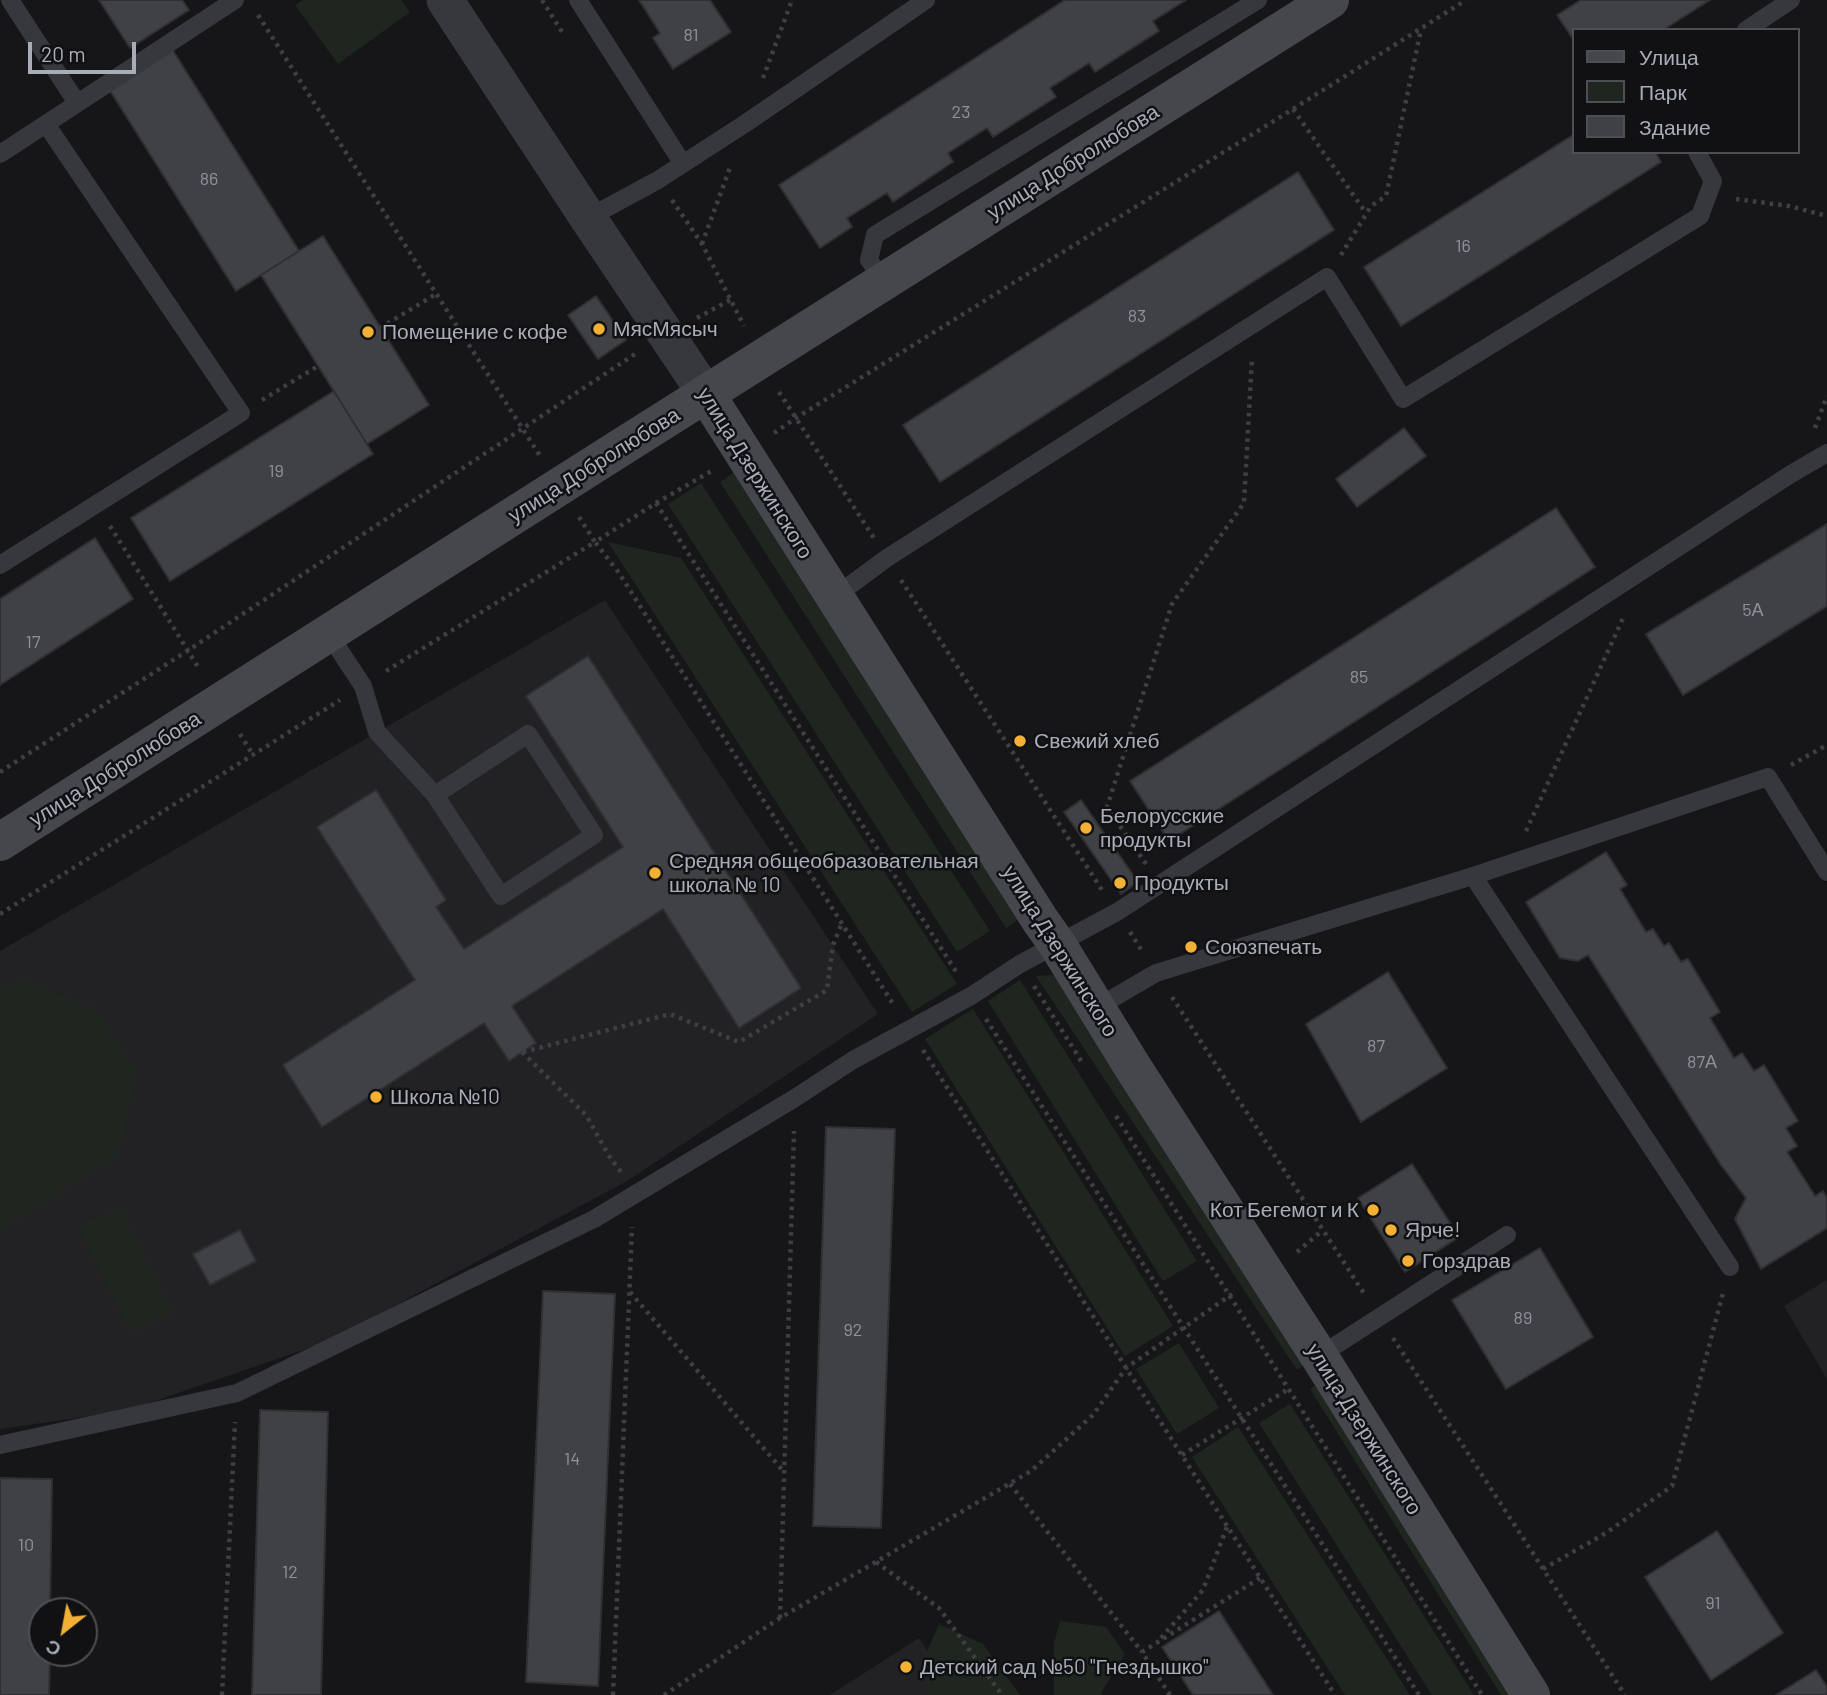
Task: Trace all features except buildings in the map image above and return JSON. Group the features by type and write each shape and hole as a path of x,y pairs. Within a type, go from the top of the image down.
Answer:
{"street":[{"name":"улица Дзержинского","path":"445,0 706,394 1319,1356 1531,1695"},
{"name":"улица Добролюбова","path":"0,842 1330,0"}],"lane":[{"path":"10,0 77,103"},
{"path":"0,154 235,0"},
{"path":"578,0 684,164"},
{"path":"588,218 684,164 926,0"},
{"path":"884,282 869,260 875,235 1258,0"},
{"path":"1749,28 1791,0"},
{"path":"0,565 241,412 46,124"},
{"path":"834,597 887,558 1327,277 1403,399 1700,216 1713,181 1698,154"},
{"path":"0,1445 237,1393 594,1219 853,1060 1117,912 1827,453"},
{"path":"328,633 363,686 377,732 435,795 501,896 594,835 528,734 435,795"},
{"path":"1096,1008 1156,973 1473,876 1768,778 1827,872"},
{"path":"1473,876 1730,1267"},
{"path":"1319,1356 1507,1235"}],"path":[{"path":"0,914 656,503 744,455 796,418 1466,0"},
{"path":"255,12 541,458"},
{"path":"1327,277 1371,206 1386,196 1421,28"},
{"path":"1293,109 1366,213"},
{"path":"1707,196 1789,206 1827,216"},
{"path":"380,328 436,294"},
{"path":"0,772 666,334 730,300"},
{"path":"1160,885 1107,807 1172,604 1244,503 1254,324"},
{"path":"241,412 318,366"},
{"path":"778,390 1625,1695"},
{"path":"656,503 1419,1695"},
{"path":"97,505 253,755"},
{"path":"576,513 618,573 1335,1695"},
{"path":"1511,863 1646,569"},
{"path":"1768,778 1827,745"},
{"path":"613,1695 633,1196 627,1181 586,1115 522,1052 670,1014 739,1042 827,990 833,945 842,923"},
{"path":"780,1618 795,1098"},
{"path":"664,1695 780,1618 1031,1471 1093,1415 1126,1368 1229,1296 1267,1277 1323,1230"},
{"path":"1543,1569 1606,1533 1672,1486 1730,1267"},
{"path":"629,1290 784,1472"},
{"path":"1182,1455 1289,1390 1319,1356"},
{"path":"222,1695 237,1393"},
{"path":"1010,1484 1142,1651 1170,1695"},
{"path":"1158,1642 1203,1590 1227,1527"},
{"path":"876,1562 939,1608 1002,1695"},
{"path":"1142,1651 1260,1578"}],"shaded area":[{"name":"Школа №10","path":"605,600 878,1014 627,1181 329,1341 126,1411 0,1429 0,951"},
{"path":"1827,1280 1827,1379 1784,1306"},
{"name":"Детский сад №50 \"Гнездышко\"","path":"919,1638 956,1695 830,1695"}],"green space":[{"path":"303,0 401,0 410,12 338,64 295,5"},
{"path":"748,463 1034,909 1006,928 720,482"},
{"path":"701,483 990,931 957,952 668,504"},
{"path":"608,542 681,558 957,984 912,1012"},
{"path":"1036,976 1069,978 1319,1356 1297,1370"},
{"path":"20,979 92,1007 137,1073 118,1155 0,1232 0,992"},
{"path":"1020,980 1197,1261 1163,1281 988,1001"},
{"path":"973,1009 1173,1326 1125,1356 925,1039"},
{"path":"120,1206 173,1312 131,1333 78,1226"},
{"path":"1179,1343 1219,1408 1177,1434 1136,1369"},
{"path":"1333,1375 1532,1695 1501,1695 1310,1389"},
{"path":"1290,1404 1474,1695 1432,1695 1259,1423"},
{"path":"1238,1427 1410,1695 1345,1695 1192,1457"},
{"path":"1060,1621 1106,1627 1125,1654 1102,1695 1054,1695 1054,1643"},
{"path":"939,1624 983,1644 1020,1695 928,1695 924,1658"}],"place":[{"name":"МясМясыч","path":"599,329"},
{"name":"Помещение с кофе","path":"368,332"},
{"name":"Свежий хлеб","path":"1020,741"},
{"name":"Белорусские продукты","path":"1086,828"},
{"name":"Средняя общеобразовательная школа № 10","path":"655,873"},
{"name":"Продукты","path":"1120,883"},
{"name":"Союзпечать","path":"1191,947"},
{"name":"Школа №10","path":"376,1097"},
{"name":"Кот Бегемот и К","path":"1373,1210"},
{"name":"Ярче!","path":"1391,1230"},
{"name":"Горздрав","path":"1408,1261"},
{"name":"Детский сад №50 \"Гнездышко\"","path":"906,1667"}]}
